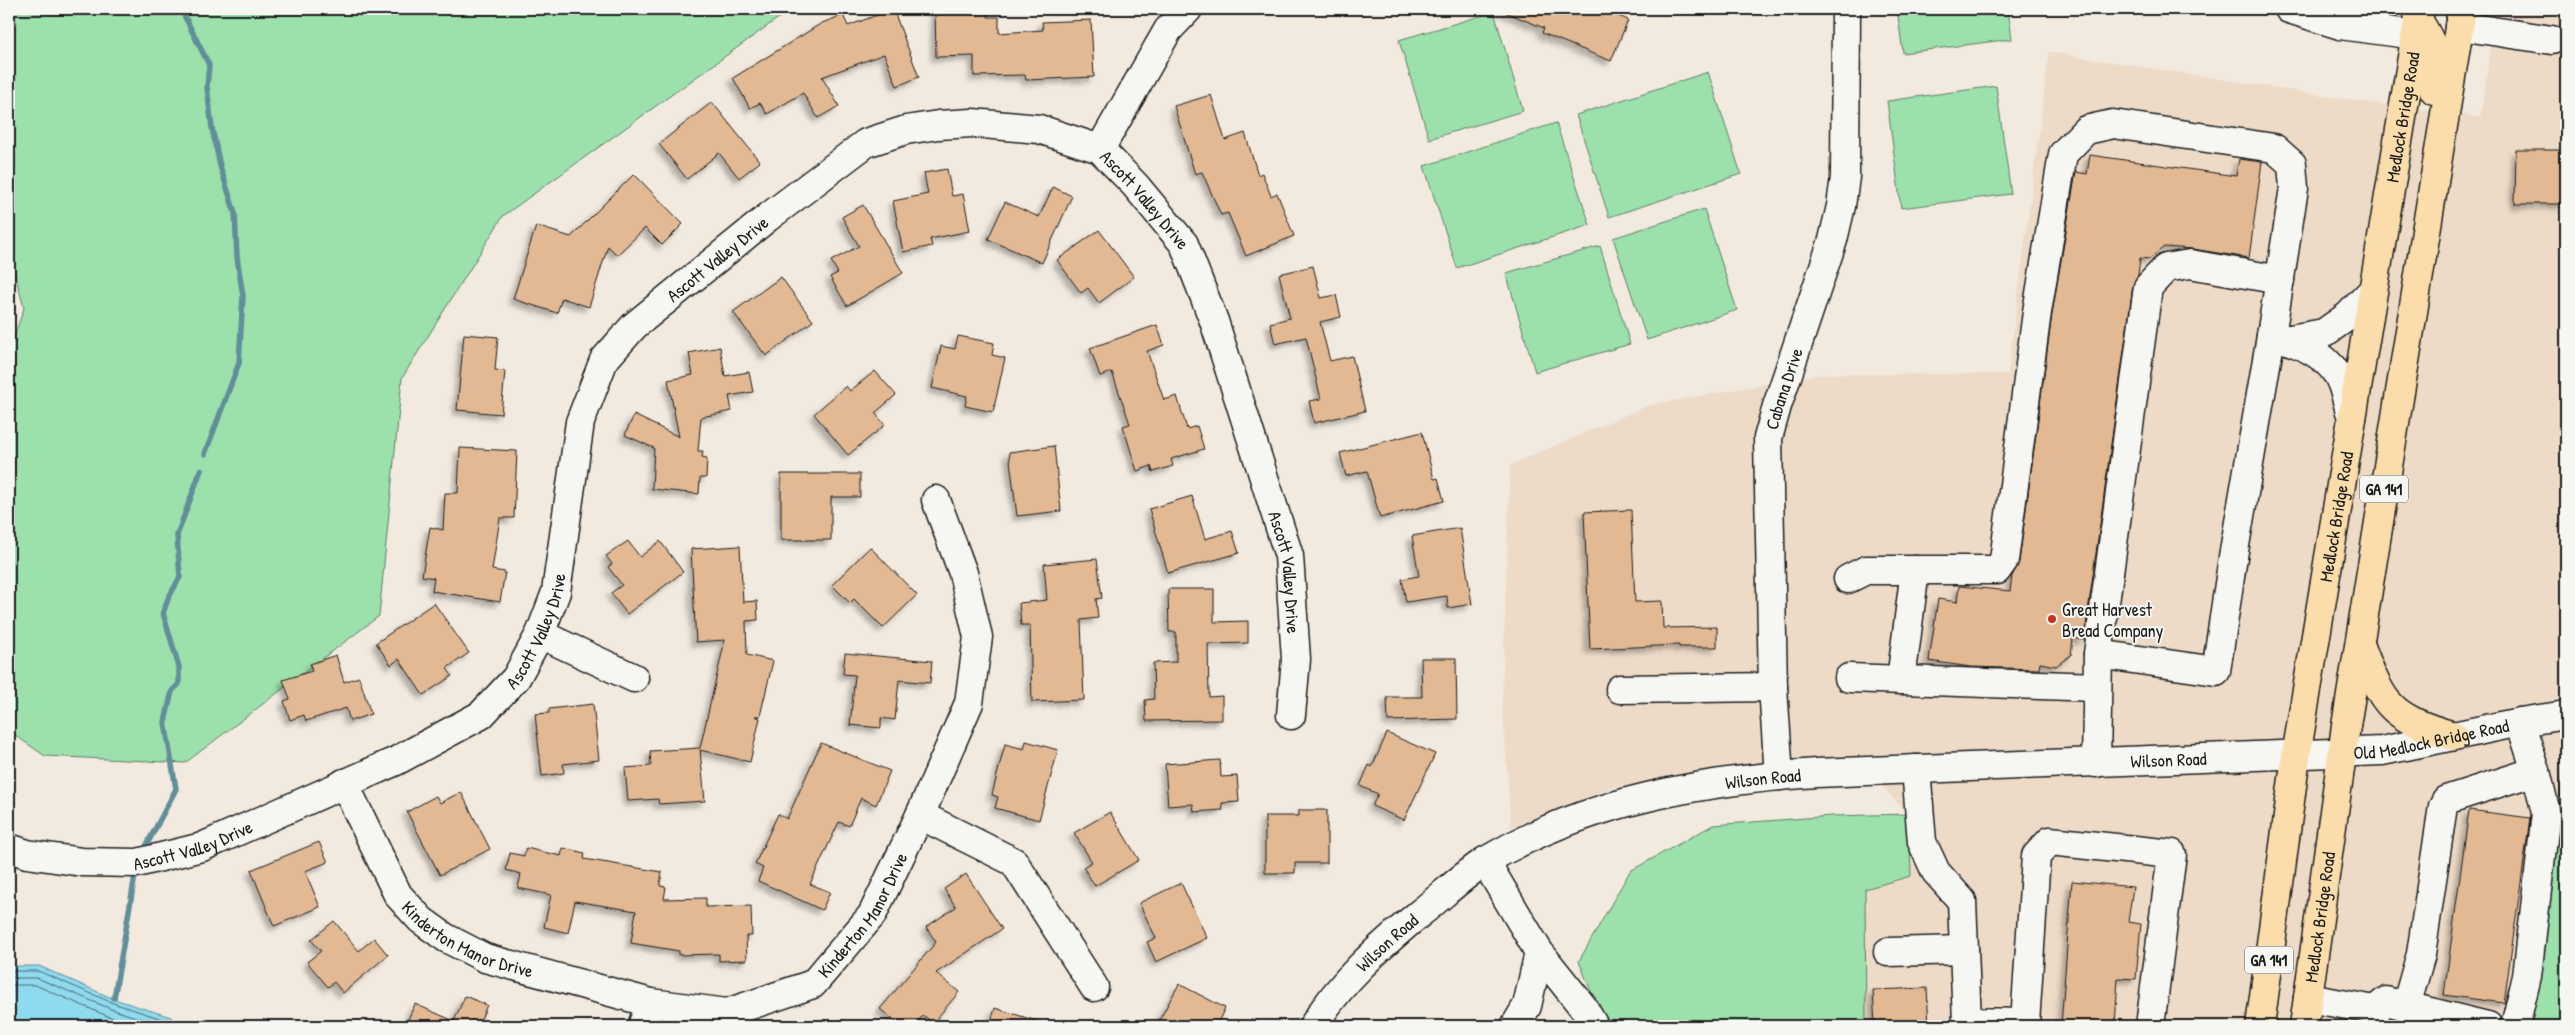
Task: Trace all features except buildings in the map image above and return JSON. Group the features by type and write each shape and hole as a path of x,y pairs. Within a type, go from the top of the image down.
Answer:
{"highway":[{"name":"Medlock Bridge Road","path":"2304,1026 2342,754 2457,14"},
{"name":"Medlock Bridge Road","path":"2260,1026 2296,756 2418,21"},
{"path":"2408,338 2400,305 2404,257 2438,71 2431,40 2418,21"},
{"path":"2360,642 2377,688 2400,715 2420,726 2454,736"}],"street":[{"path":"1100,149 1168,30 1188,9"},
{"name":"Cabana Drive","path":"1779,776 1773,687 1768,438 1833,240 1841,206 1845,177 1846,9"},
{"path":"2289,9 2331,16 2418,21"},
{"path":"2457,14 2552,40"},
{"name":"Ascott Valley Drive","path":"9,848 27,854 82,862 137,863 202,847 344,782 396,761 481,715 516,678 540,634 556,592 580,422 604,360 634,326 767,218 866,143 914,129 972,123 1039,130 1100,149 1135,185 1184,244 1214,321 1290,556 1296,659 1291,715"},
{"path":"1848,579 1866,570 1997,570 2004,560 2037,312 2063,154 2086,130 2113,124 2274,148 2292,164 2294,188 2280,280 2281,338 2233,556 2216,672 2098,654"},
{"path":"2096,763 2098,654 2148,287 2166,268 2190,264 2280,280"},
{"path":"2281,338 2324,333 2348,316 2374,290"},
{"path":"2281,338 2315,352 2337,373 2352,418"},
{"name":"Kinderton Manor Drive","path":"344,782 398,895 421,920 446,938 485,958 646,1014 727,1013 813,984 872,915 920,815 970,703 978,637 963,573 936,500"},
{"path":"1901,680 1915,570"},
{"path":"540,634 634,678"},
{"path":"1849,678 2097,687"},
{"path":"1620,689 1773,687"},
{"name":"Old Medlock Bridge Road","path":"2296,756 2382,751 2520,722 2566,715"},
{"path":"2515,1026 2527,976 2546,814 2536,771 2520,722"},
{"name":"Wilson Road","path":"1313,1026 1340,988 1377,949 1485,861 1568,820 1626,800 1689,788 1779,776 1916,769 2296,756"},
{"path":"1916,769 1922,842 1936,872 1962,901 1967,1024 2025,1025 2036,856 2050,841 2172,854 2150,1026"},
{"path":"2392,1011 2421,954 2443,806 2446,800 2536,771"},
{"path":"920,815 1014,862 1094,987"},
{"path":"1485,861 1539,952 1583,1006 1594,1026"},
{"path":"1888,952 1964,950"},
{"path":"1515,1026 1527,1006 1539,952"},
{"path":"2308,998 2374,1010 2392,1011 2488,1026"}],"shaded area":[{"path":"2493,9 2566,9 2566,748 2532,1026 1866,1026 1865,889 1911,876 1909,814 1859,763 1755,782 1613,787 1511,828 1502,700 1510,465 1649,405 1822,374 2008,374 2049,52 2372,103 2480,117 2490,54"}],"green space":[{"path":"9,9 791,9 503,216 402,378 379,616 185,763 45,756 9,731 9,351 24,308 9,251"},
{"path":"1897,9 2008,9 2012,39 1903,53"},
{"path":"1494,12 1523,111 1429,139 1399,40"},
{"path":"1708,72 1741,174 1609,217 1576,115"},
{"path":"1996,86 2011,194 1901,208 1887,101"},
{"path":"1556,123 1590,225 1457,268 1424,166"},
{"path":"1704,209 1737,310 1647,340 1613,238"},
{"path":"1600,246 1630,344 1535,372 1506,273"},
{"path":"2566,748 2566,1026 2532,1026"},
{"path":"1909,814 1911,876 1865,889 1866,1026 1610,1026 1599,1012 1579,961 1630,871 1713,825 1832,816"}],"water":[{"path":"9,966 39,966 114,999 171,1017 180,1026 9,1026"}],"waterway":[{"path":"181,9 209,65 207,87 212,128 220,166 235,213 237,257 243,296 239,363 205,454"},
{"path":"143,852 176,789 165,722 172,691 179,684 179,667 163,613 180,577 177,535 201,470"},
{"path":"114,998 136,870"}],"place":[{"name":"Great Harvest Bread Company","path":"2052,619"}]}
